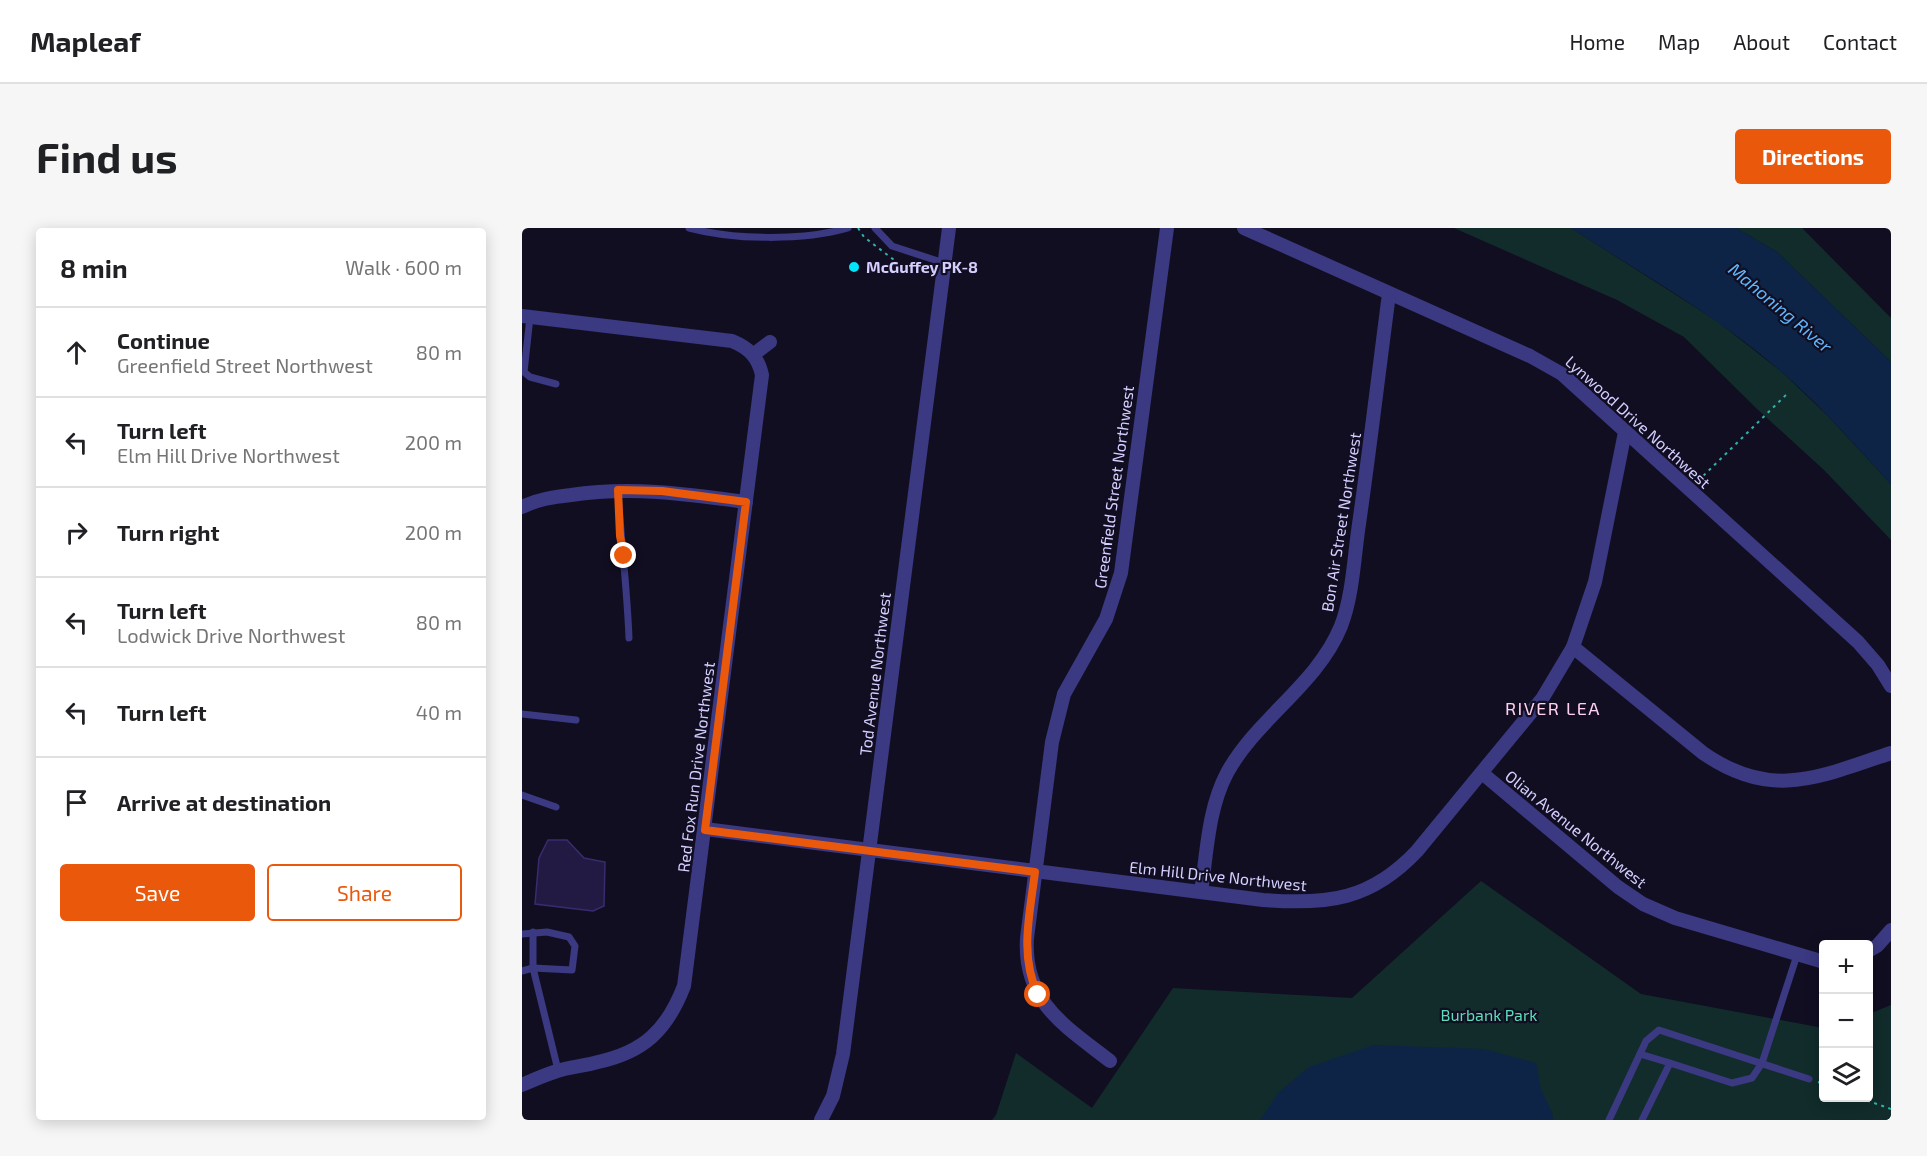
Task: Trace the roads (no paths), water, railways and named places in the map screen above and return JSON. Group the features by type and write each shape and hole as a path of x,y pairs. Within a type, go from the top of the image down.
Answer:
{"street":[{"name":"Tod Avenue Northwest","path":"821,1120 833,1096 839,1075 949,228"},
{"name":"Greenfield Street Northwest","path":"1110,1061 1055,1019 1043,1004 1033,984 1026,948 1052,742 1058,712 1073,676 1106,619 1121,573 1167,228"},
{"name":"Lynwood Drive Northwest","path":"1244,228 1549,365 1577,386 1858,642 1878,665 1891,686"},
{"name":"Bon Air Street Northwest","path":"1201,892 1213,812 1227,774 1246,746 1323,659 1345,615 1361,513 1389,294"},
{"path":"526,316 732,341 744,346 754,354 770,342"},
{"name":"Red Fox Run Drive Northwest","path":"522,1085 558,1070 629,1053 653,1036 672,1014 686,978 762,378 760,365 754,354"},
{"name":"Elm Hill Drive Northwest","path":"705,830 1301,903 1331,900 1360,891 1386,878 1408,860 1542,699 1573,647 1595,582 1625,432"},
{"path":"522,507 544,499 618,490 662,491 746,502"},
{"path":"1573,647 1703,753 1716,762 1745,775 1772,780 1798,781 1821,777 1891,753"},
{"name":"Olian Avenue Northwest","path":"1482,773 1618,887 1643,904 1674,918 1819,961"},
{"path":"1873,948 1891,930"}],"lane":[{"path":"689,228 737,237 823,234 848,228"},
{"path":"875,228 892,246 944,263"},
{"path":"526,316 524,372 530,377 556,384"},
{"path":"618,490 629,638"},
{"path":"522,714 576,720"},
{"path":"522,795 556,807"},
{"path":"533,932 533,968 558,1070"},
{"path":"522,934 547,932 569,937 575,946 572,970 533,968 522,971"},
{"path":"1640,1054 1732,1083 1752,1078 1762,1063 1797,955"},
{"path":"1609,1120 1646,1041 1659,1030 1809,1079"},
{"path":"1642,1120 1670,1063"}],"water":[{"name":"Mahoning River","path":"1571,228 1736,228 1777,252 1891,362 1891,484 1811,399 1758,352 1679,296"},
{"path":"1374,1045 1484,1049 1536,1063 1541,1090 1552,1112 1553,1120 1260,1120 1279,1092 1309,1067"}],"place":[{"name":"McGuffey PK-8","path":"854,267"}],"district":[{"name":"RIVER LEA","path":"1553,709"}],"park label":[{"name":"Burbank Park","path":"1489,1015"}]}
